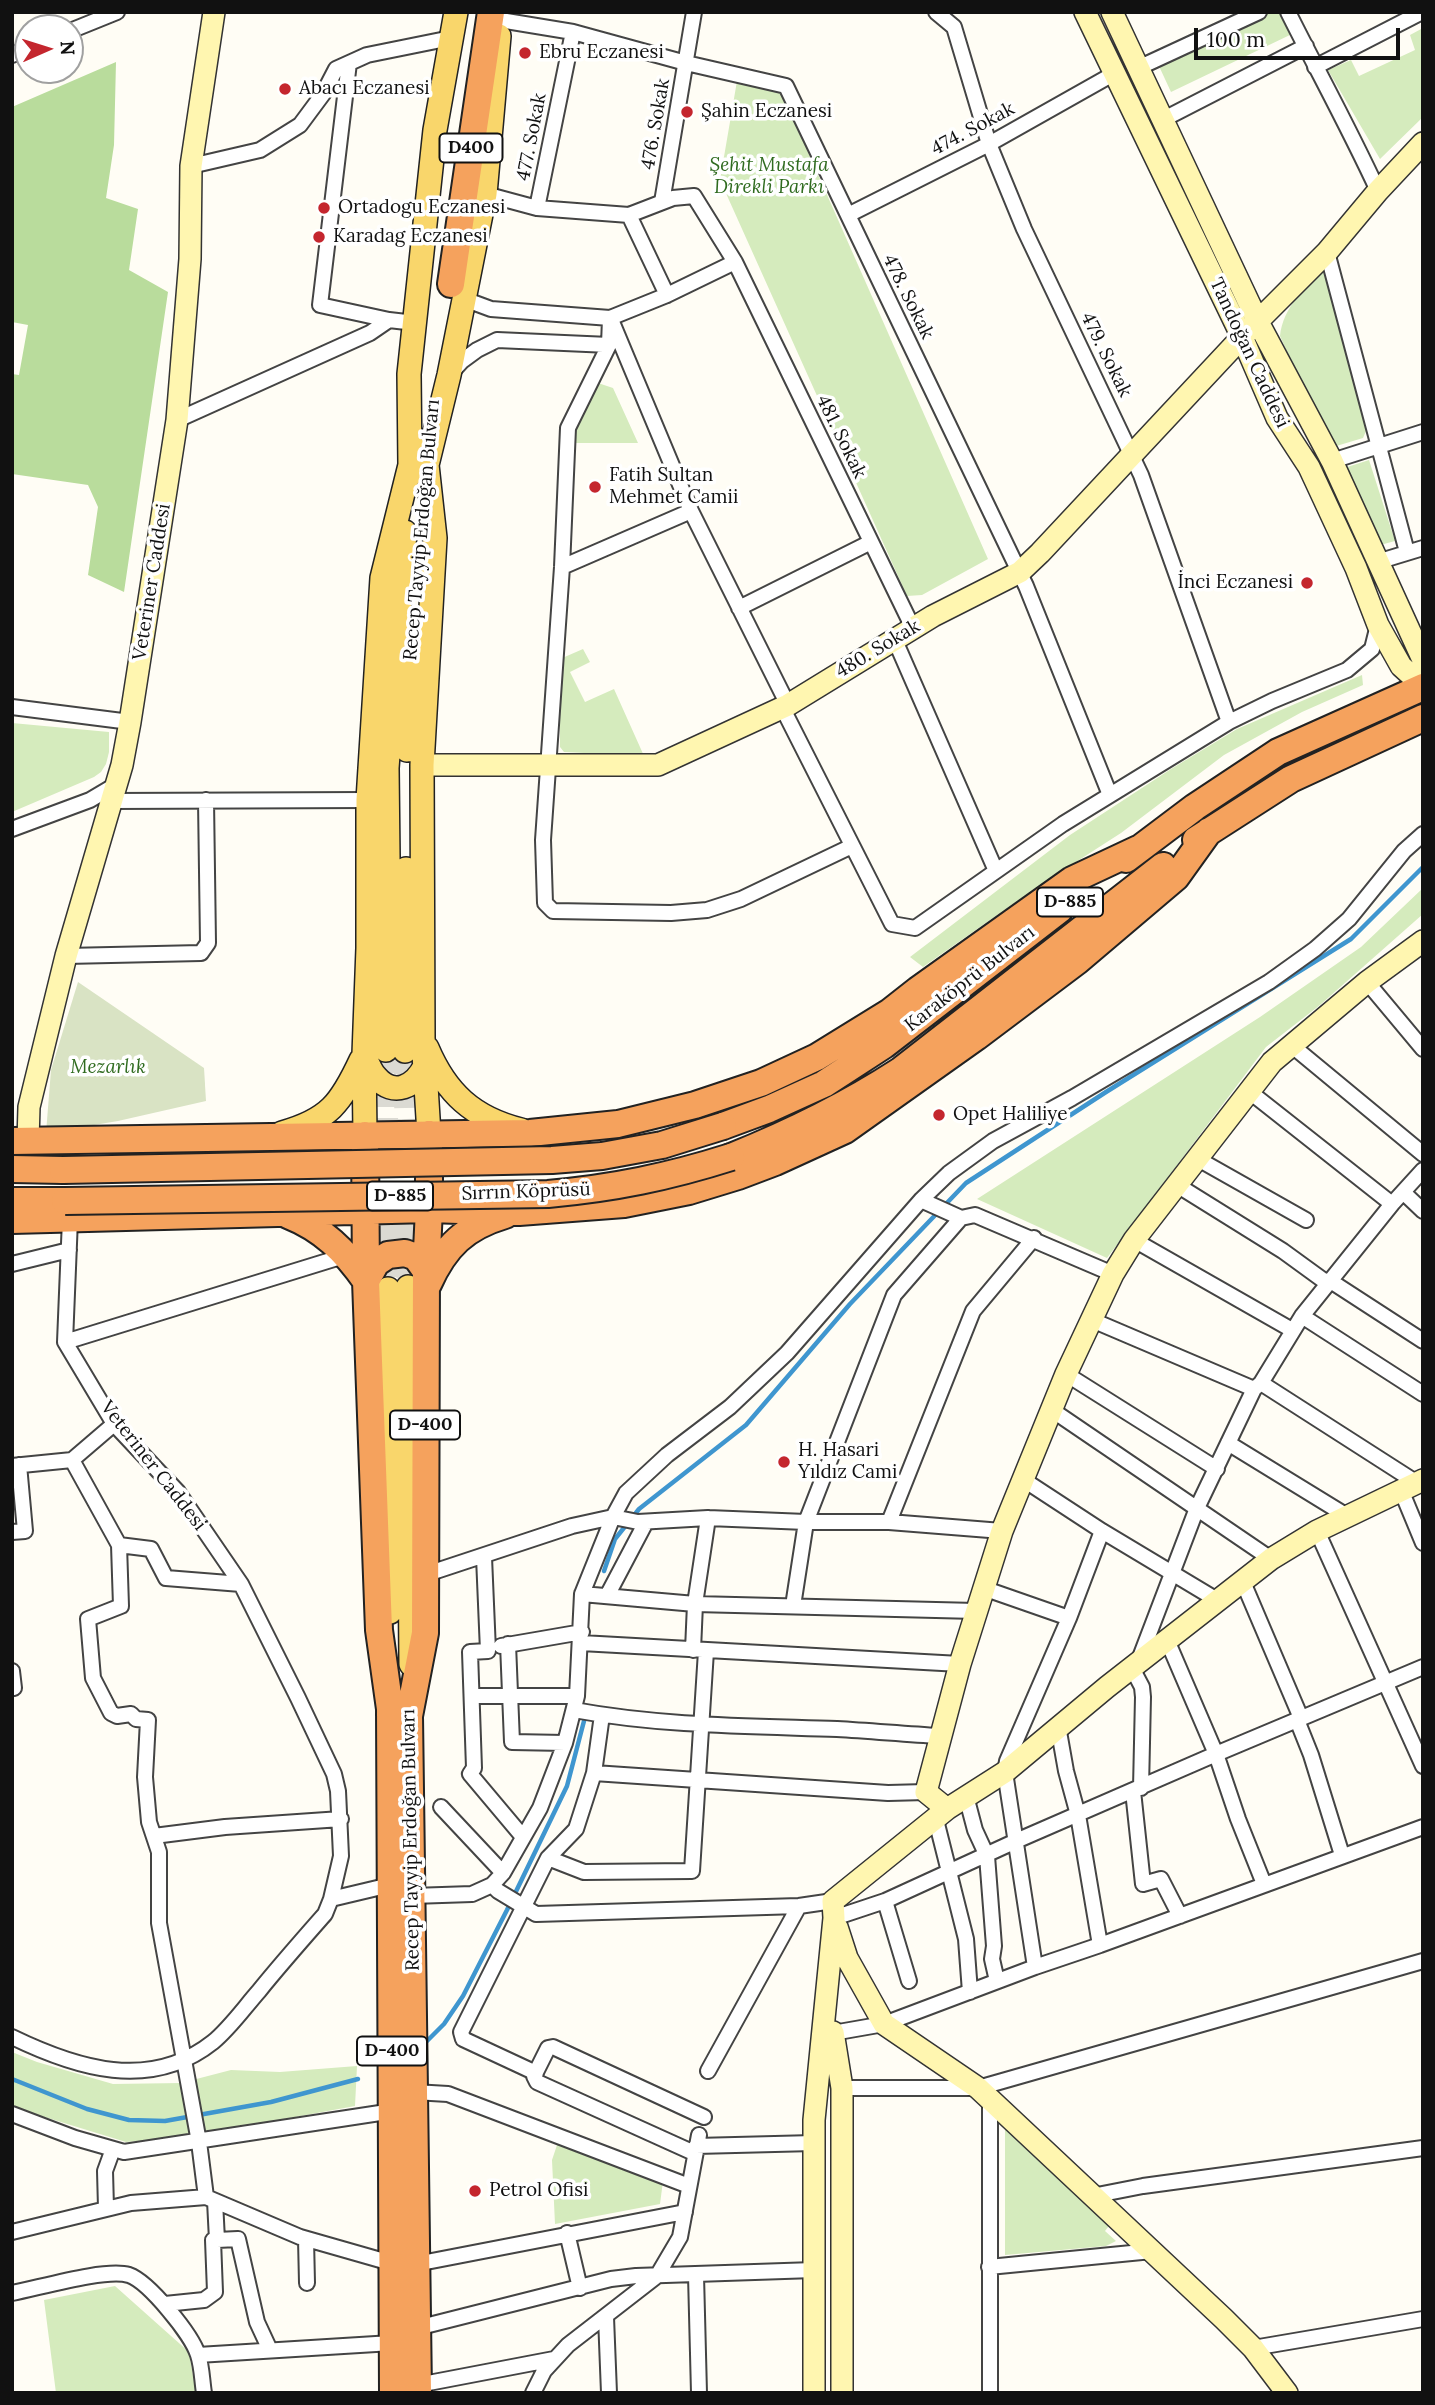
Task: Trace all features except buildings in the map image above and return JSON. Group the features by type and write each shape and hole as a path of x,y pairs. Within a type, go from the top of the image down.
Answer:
{"highway":[{"name":"Recep Tayyip Erdoğan Bulvarı","path":"450,286 474,12"},
{"name":"Recep Tayyip Erdoğan Bulvarı","path":"450,286 498,15"},
{"name":"Karaköprü Bulvarı","path":"723,1126 824,1084 884,1045 1138,849 1278,752 1423,687"},
{"name":"Karaköprü Bulvarı","path":"732,1157 796,1131 859,1098 900,1071 1209,831 1291,779 1423,718"},
{"path":"12,1220 67,1210 287,1214 429,1209 519,1212 624,1204 689,1191 775,1162 845,1130 903,1090 1077,961 1176,877 1209,831"},
{"path":"20,1141 530,1133 618,1124 695,1105 761,1083 806,1062 890,1012 1073,880 1138,849"},
{"name":"Sırrın Köprüsü","path":"12,1169 552,1160 602,1156 662,1145 723,1126"},
{"name":"D-400","path":"400,1712 379,1630 403,1284 429,1209 429,1134"},
{"path":"365,1135 366,1212 403,1284"},
{"name":"Sırrın Köprüsü","path":"67,1210 548,1194 604,1189 658,1178 732,1157"},
{"name":"D-885","path":"12,1201 67,1210"},
{"path":"403,1284 483,1222 519,1212"},
{"path":"287,1214 307,1222 329,1237 347,1255 403,1284"},
{"name":"D-400","path":"400,1712 425,1633 424,1575 403,1284"},
{"name":"Recep Tayyip Erdoğan Bulvarı","path":"400,1712 401,1891 393,2111 403,2264 417,2328 410,2390"},
{"name":"Recep Tayyip Erdoğan Bulvarı","path":"401,1891 414,2092 403,2264 392,2343 410,2390"}],"main road":[{"path":"365,1135 394,1048 422,765 435,538 418,465 409,374 435,130 456,12"},
{"path":"498,15 485,194 450,286 449,375 382,578 368,800 368,948 394,1048 445,1083 463,1102 484,1117 530,1133"},
{"name":"Recep Tayyip Erdoğan Bulvarı","path":"394,1048 388,950 387,768 418,465 435,384 450,286"},
{"path":"394,1048 425,1066"},
{"path":"394,1048 374,1075 382,1083 398,1088 411,1085 425,1066"},
{"path":"267,1138 309,1126 337,1103 348,1087 394,1048"},
{"path":"425,1066 429,1134"},
{"name":"Recep Tayyip Erdoğan Bulvarı","path":"400,1712 411,1631 403,1284"}],"street":[{"path":"84,26 117,12"},
{"name":"Veteriner Caddesi","path":"20,1141 21,1106 114,792 130,722 177,420 190,259 191,166 214,12"},
{"name":"476. Sokak","path":"662,202 694,12"},
{"name":"479. Sokak","path":"936,12 954,27 989,144 1024,229 1132,454 1230,723"},
{"name":"Tandoğan Caddesi","path":"1085,12 1242,337 1277,418 1309,467 1356,568 1378,625 1401,666 1423,687"},
{"name":"Tandoğan Caddesi","path":"1112,12 1258,322 1332,461 1423,660"},
{"path":"1138,68 1259,12"},
{"path":"1288,12 1378,191"},
{"path":"1315,67 1422,12"},
{"name":"478. Sokak","path":"498,15 573,32 686,64 786,86 1020,572 1111,796"},
{"name":"477. Sokak","path":"537,208 573,32"},
{"path":"191,166 260,150 300,125 323,94 336,69 367,55 450,38"},
{"path":"1162,120 1306,46"},
{"path":"349,63 320,305 415,323"},
{"name":"474. Sokak","path":"848,215 989,144 1115,73"},
{"name":"480. Sokak","path":"422,765 658,765 785,706 904,633 1020,572 1242,337 1327,252 1423,143"},
{"path":"485,194 537,208 629,215 662,202"},
{"name":"481. Sokak","path":"662,202 694,196 735,262 871,542 996,871"},
{"path":"629,215 667,295"},
{"path":"1327,252 1407,552"},
{"path":"450,286 491,309 610,318 667,295 735,262"},
{"path":"610,318 609,345 568,428 562,567 543,840 545,903 553,911 707,911 741,899 852,846"},
{"path":"610,318 691,511 852,846 892,923 915,928 1063,824 1230,723 1272,701 1347,670 1372,649 1378,625"},
{"path":"177,420 370,333 390,320"},
{"path":"449,375 462,361 496,340 609,345"},
{"path":"1332,461 1423,432"},
{"path":"562,567 691,511"},
{"path":"739,607 871,542"},
{"path":"1377,562 1423,548"},
{"path":"12,707 130,722"},
{"path":"12,830 114,792 206,800 368,800"},
{"path":"66,956 201,953 208,943 206,800"},
{"path":"331,1899 401,1891 472,1895 492,1885 503,1873 540,1808 565,1743 576,1703 583,1594 626,1493 667,1455 730,1407 787,1353 921,1199 949,1173 993,1141 1072,1098 1269,982 1315,950 1349,919 1404,851 1423,834"},
{"path":"970,1992 966,1939 949,1871 941,1814 926,1793 960,1664 1002,1531 1066,1374 1113,1274 1134,1240 1272,1062 1290,1044 1367,982 1423,941"},
{"path":"1367,982 1423,1049"},
{"path":"1290,1044 1423,1154"},
{"path":"1250,1092 1392,1204"},
{"path":"1198,1159 1306,1220"},
{"path":"1180,1916 1161,1879 1143,1884 1137,1789 1143,1697 1135,1665 1197,1508 1257,1386 1292,1330 1328,1282 1423,1170"},
{"path":"1177,1185 1423,1341"},
{"path":"1403,1192 1423,1211"},
{"path":"921,1199 961,1218"},
{"path":"67,1210 69,1250 65,1342 347,1255"},
{"path":"793,1606 806,1522 894,1295 961,1218 975,1215 1113,1274"},
{"path":"889,1522 973,1311 1034,1238"},
{"path":"1134,1240 1292,1330"},
{"path":"12,1264 69,1250"},
{"path":"1302,1316 1423,1394"},
{"path":"1092,1320 1257,1386 1413,1484 1423,1543"},
{"name":"Veteriner Caddesi","path":"12,2037 57,2058 111,2071 149,2068 184,2059 214,2041 233,2022 325,1914 341,1856 341,1819 334,1774 241,1584 178,1492 114,1424 65,1342"},
{"path":"1066,1374 1217,1469"},
{"path":"1052,1409 1271,1559"},
{"path":"12,1532 24,1531 16,1466 72,1460 114,1424"},
{"path":"1228,1443 1347,1516"},
{"path":"72,1460 119,1545 121,1606 88,1619 93,1678 111,1713 117,1716 131,1714 136,1719 148,1720 145,1777 149,1822 159,1852 159,1923 217,2240"},
{"path":"1024,1480 1102,1531 1217,1600"},
{"path":"814,2393 814,2120 829,2033 834,1910 941,1814 1005,1772 1058,1726 1271,1559 1317,1531 1413,1484"},
{"path":"548,1858 584,1872 692,1871 700,1725 700,1650 695,1604 708,1517"},
{"path":"424,1575 572,1526 617,1518 642,1522 708,1517 806,1522 889,1522 1002,1531"},
{"path":"607,1596 642,1522"},
{"path":"1035,1967 1005,1772 1007,1761 1069,1618 1102,1531"},
{"path":"1317,1531 1423,1766"},
{"path":"119,1545 151,1549 166,1578 241,1584"},
{"path":"484,1557 488,1651"},
{"path":"1243,1581 1299,1719 1342,1856"},
{"path":"983,1588 1069,1618"},
{"path":"583,1594 695,1604 976,1611"},
{"path":"523,1837 470,1774 474,1768 470,1652 488,1651 508,1644 582,1638 700,1650 960,1664"},
{"path":"1167,1640 1216,1754 1264,1884"},
{"path":"508,1644 512,1742 565,1743"},
{"path":"492,1885 504,1896 536,1914 799,1906 834,1910 885,1901 1216,1754 1423,1667"},
{"path":"12,1671 14,1688"},
{"path":"473,1696 511,1696 576,1703 602,1715 700,1725 939,1737"},
{"path":"536,2073 463,2039 461,2032 548,1858 576,1829 594,1773 602,1715"},
{"path":"1058,1726 1078,1815 1100,1945"},
{"path":"594,1773 888,1793 926,1793"},
{"path":"966,1796 975,1829 987,1856 995,1946 992,1959 997,1982"},
{"path":"441,1807 503,1873"},
{"path":"154,1836 225,1827 341,1819"},
{"path":"829,2033 884,2024 1423,1827"},
{"path":"885,1901 909,1981"},
{"path":"708,2071 799,1906"},
{"path":"834,1910 847,1958 884,2024 984,2094 1253,2348 1287,2393"},
{"path":"842,2088 984,2094 1423,1961"},
{"path":"829,2033 842,2088 842,2393"},
{"path":"704,2117 553,2047 548,2048 536,2073 537,2082 696,2145 814,2143"},
{"path":"414,2092 448,2094 689,2186"},
{"path":"984,2094 989,2267 989,2393"},
{"path":"12,2114 75,2138 124,2152 393,2111"},
{"path":"533,2393 544,2371 568,2345 657,2276 680,2237 696,2145"},
{"path":"1092,2196 1143,2186 1423,2148"},
{"path":"106,2208 105,2171 113,2149"},
{"path":"12,2232 131,2203 210,2199 306,2239 403,2264 685,2212"},
{"path":"567,2233 580,2287"},
{"path":"165,2304 204,2300 215,2292 213,2240 238,2239 257,2322 270,2350"},
{"path":"306,2239 307,2283"},
{"path":"989,2267 1152,2251"},
{"path":"417,2328 611,2279 814,2270"},
{"path":"12,2293 110,2274 131,2276 165,2304 184,2329 198,2355 204,2393"},
{"path":"696,2275 699,2393"},
{"path":"606,2317 609,2393"},
{"path":"1253,2348 1423,2319"},
{"path":"198,2355 392,2343"},
{"path":"410,2390 554,2359"}],"green space":[{"path":"1264,12 1281,12 1292,34 1171,92 1158,64"},
{"path":"1423,28 1423,117 1380,159 1328,70 1351,60 1359,76 1415,50 1410,35"},
{"path":"116,62 114,145 106,198 138,209 129,270 168,292 124,592 88,575 98,507 88,485 12,474 12,374 19,375 28,325 12,322 12,107 65,84 84,84 84,76"},
{"name":"Şehit Mustafa Direkli Parkı","path":"737,81 782,93 988,559 922,595 907,596 720,180"},
{"path":"1324,268 1366,431 1363,438 1333,447 1329,446 1280,336 1290,307"},
{"path":"595,382 613,388 638,443 574,443 582,386"},
{"path":"1369,460 1395,541 1373,547 1338,470"},
{"path":"583,649 590,662 570,672 585,702 614,689 644,756 564,752 560,747 560,659"},
{"path":"1362,675 1363,685 1302,712 1224,755 1121,833 1037,887 923,967 910,957 1070,835 1171,769 1237,729"},
{"path":"12,723 109,732 106,764 94,777 12,812"},
{"path":"1423,888 1423,914 1320,1005 1266,1047 1107,1258 977,1199 1260,1017 1361,947"},
{"name":"Mezarlık","path":"78,982 204,1068 206,1101 118,1121 46,1133 51,1070"},
{"path":"12,2052 113,2084 181,2083 231,2070 280,2072 357,2066 355,2106 181,2138 126,2142 12,2107"},
{"path":"1005,2128 1112,2222 1105,2231 1116,2241 1106,2246 1005,2255"},
{"path":"558,2142 663,2181 660,2204 555,2224 552,2160"},
{"path":"115,2286 189,2352 196,2393 56,2393 44,2300"}],"waterway":[{"path":"632,1518 639,1509 746,1425 850,1304 966,1183 1351,939 1423,867"},
{"path":"604,1571 615,1539 627,1524"},
{"path":"422,2046 444,2024 463,1996 507,1910 567,1786 584,1721"},
{"path":"12,2079 87,2109 129,2120 165,2121 271,2102 358,2079"}],"tunnel":[{"path":"386,1050 388,1289"},
{"path":"405,1051 408,1287"}],"place":[{"name":"Ebru Eczanesi","path":"525,53"},
{"name":"Abacı Eczanesi","path":"285,89"},
{"name":"Şahin Eczanesi","path":"687,112"},
{"name":"Ortadogu Eczanesi","path":"324,208"},
{"name":"Karadag Eczanesi","path":"319,237"},
{"name":"Fatih Sultan Mehmet Camii","path":"595,487"},
{"name":"İnci Eczanesi","path":"1307,583"},
{"name":"Opet Haliliye","path":"939,1115"},
{"name":"H. Hasari Yıldız Cami","path":"784,1462"},
{"name":"Petrol Ofisi","path":"475,2191"}]}
